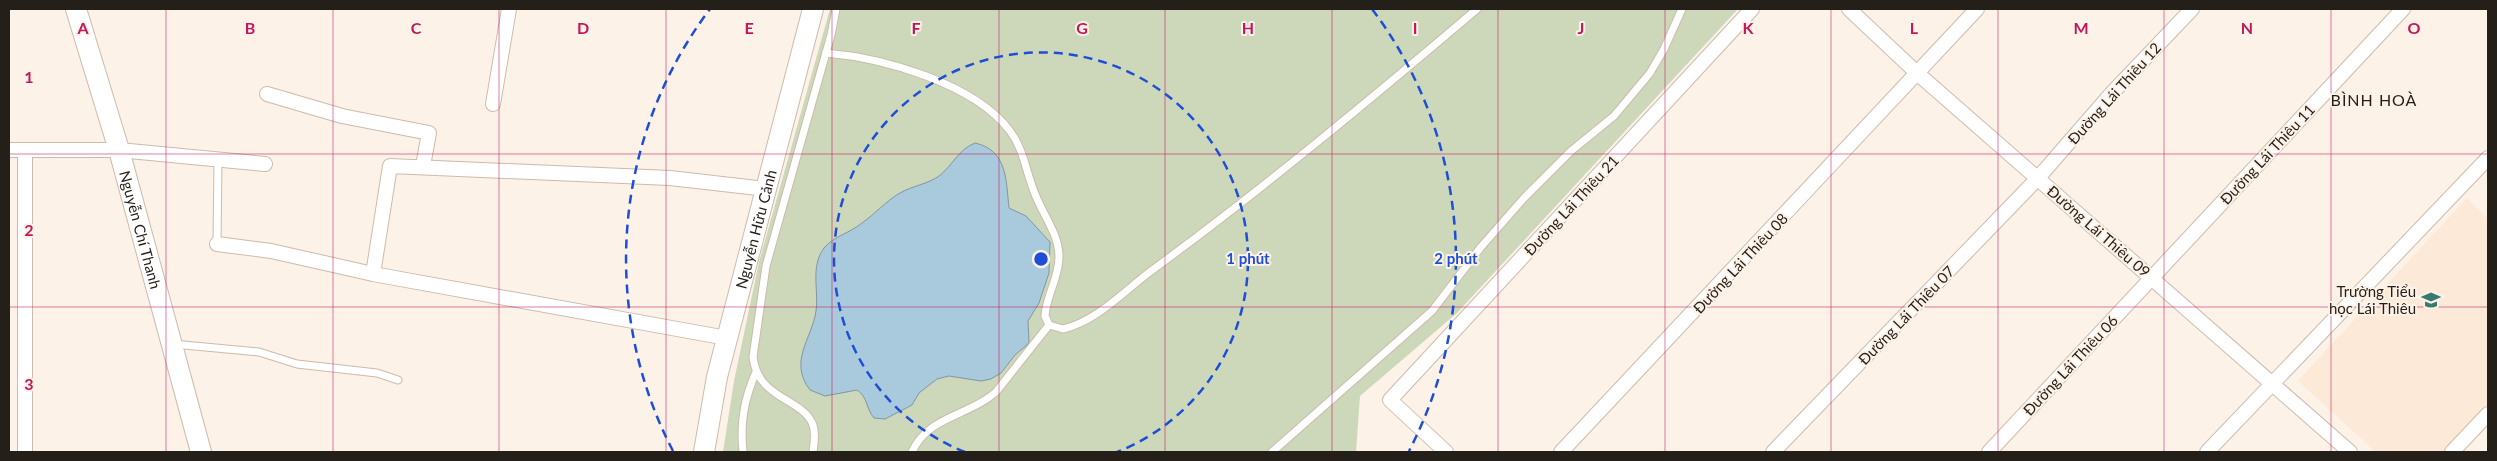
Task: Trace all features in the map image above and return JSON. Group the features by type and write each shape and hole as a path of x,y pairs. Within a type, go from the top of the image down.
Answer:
{"street":[{"name":"Nguyễn Chí Thanh","path":"76,9 119,150 201,452"},
{"path":"494,104 509,9"},
{"name":"Nguyễn Hữu Cảnh","path":"704,452 713,394 813,9"},
{"name":"Đường Lái Thiêu 21","path":"1446,452 1390,400 1752,9"},
{"name":"Đường Lái Thiêu 09","path":"1849,9 1917,73 2350,452"},
{"name":"Đường Lái Thiêu 08","path":"1561,452 1977,9"},
{"name":"Đường Lái Thiêu 12","path":"2038,178 2111,94 2192,9"},
{"name":"Đường Lái Thiêu 11","path":"2151,277 2403,9"},
{"path":"267,94 342,116 429,133 423,166"},
{"path":"9,150 119,150 265,164"},
{"path":"25,150 25,452"},
{"path":"2207,452 2488,158"},
{"path":"373,274 390,166 670,178 766,189"},
{"name":"Đường Lái Thiêu 07","path":"1773,452 2038,178"},
{"path":"217,244 271,251 373,274 727,338"},
{"name":"Đường Lái Thiêu 06","path":"1989,452 2151,277"},
{"path":"2452,452 2488,414"}],"lane":[{"path":"813,452 815,433 808,416 774,392 756,372 753,357 766,266 826,53 836,9"},
{"path":"826,53 871,58 913,71 979,102 1002,120 1022,152 1035,194 1056,238 1058,267 1045,311 1046,321 1058,330 1069,328 1102,309 1307,151 1477,9"},
{"path":"1272,452 1432,310 1481,247 1524,198 1572,151 1614,116 1650,73 1664,49 1682,9"},
{"path":"217,244 218,160"},
{"path":"912,452 920,437 937,423 986,400 996,392 1050,325"},
{"path":"171,344 259,352 297,364 377,373 398,380"},
{"path":"743,452 742,417 747,394 756,372"}],"shaded area":[{"name":"Trường Tiểu học Lái Thiêu","path":"2467,198 2488,219 2488,404 2443,452 2376,452 2298,381"}],"green space":[{"path":"830,9 1738,9 1457,313 1360,396 1356,452 723,452 734,381 759,262"}],"water":[{"path":"975,143 994,152 999,160 1006,178 1009,208 1026,216 1050,242 1049,273 1039,303 1028,321 1029,342 1027,345 1015,355 1001,373 991,379 981,381 949,376 937,379 919,393 912,405 885,419 874,418 863,396 857,390 825,396 810,390 801,369 801,360 814,321 817,303 817,263 824,248 832,240 857,226 900,193 939,176 964,149"}],"place":[{"name":"Trường Tiểu học Lái Thiêu","path":"2431,300"}],"district":[{"name":"BÌNH HOÀ","path":"2374,99"}]}
